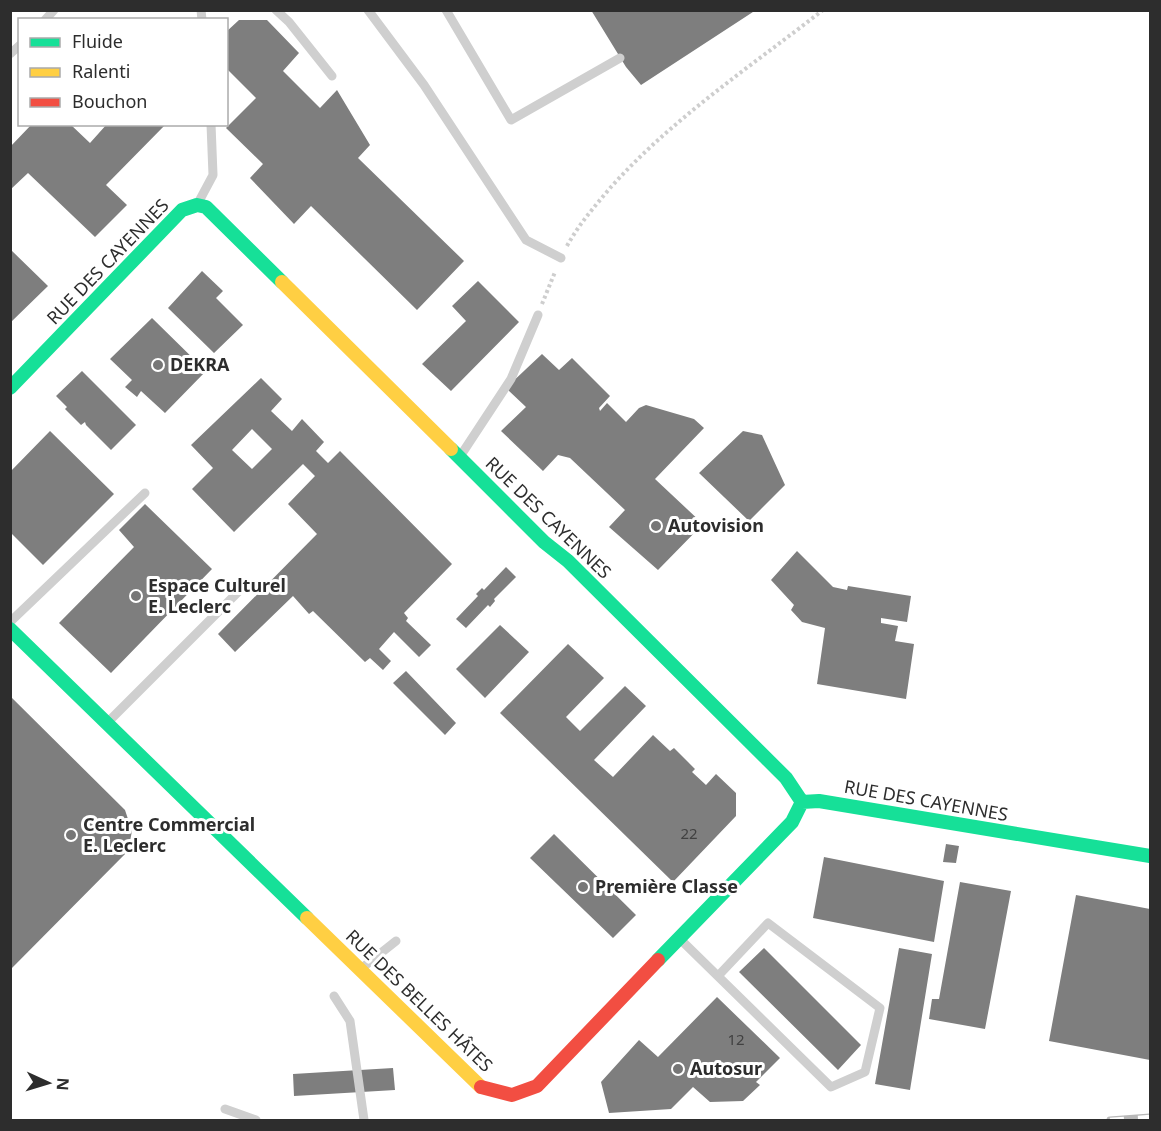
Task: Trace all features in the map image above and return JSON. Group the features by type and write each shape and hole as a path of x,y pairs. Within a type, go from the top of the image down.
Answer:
{"street":[{"name":"RUE DES CAYENNES","path":"10,388 182,210 197,205 206,207 770,761 786,778 802,802 819,801 1150,856"},
{"name":"RUE DES BELLES HÂTES","path":"10,629 482,1088 512,1095 537,1086 792,822 802,802"}],"lane":[{"path":"276,10 332,76"},
{"path":"368,10 424,85 526,240 561,258"},
{"path":"446,10 511,120 620,58"},
{"path":"197,205 213,175 211,126"},
{"path":"460,457 511,379 538,315"},
{"path":"10,622 145,493"},
{"path":"107,722 243,587"},
{"path":"680,939 718,976 831,1086 865,1072 880,1008 768,923 718,976"},
{"path":"360,970 396,941"},
{"path":"334,996 350,1021 364,1120"},
{"path":"225,1109 256,1120"}],"path":[{"path":"538,315 561,258 585,216 636,159 662,135 823,10"}],"building":[{"path":"591,10 756,10 641,85 626,67"},
{"path":"239,20 267,20 299,53 283,71 320,108 337,90 370,145 358,158 464,261 417,310 311,206 294,224 250,178 263,164 226,128 256,98 228,70 228,30"},
{"path":"30,126 72,126 90,143 105,126 164,126 106,185 127,205 95,237 28,173 10,190 10,147"},
{"path":"10,249 48,286 10,323"},
{"path":"202,271 223,291 216,298 243,325 214,353 168,308"},
{"path":"478,281 519,322 451,391 422,364 466,321 452,306"},
{"name":"DEKRA","path":"152,318 206,371 165,413 141,391 137,397 125,387 132,380 110,359"},
{"path":"542,354 559,370 572,358 610,396 599,408 600,411 607,403 626,422 639,408 646,405 694,419 704,428 655,479 703,524 658,570 609,527 625,510 570,458 558,455 543,471 501,431 526,407 506,388"},
{"path":"82,371 136,425 111,450 85,422 81,425 56,396"},
{"path":"261,378 282,399 271,411 292,431 302,419 324,442 316,451 328,463 340,451 452,564 404,613 408,618 406,621 431,645 419,657 394,632 379,649 391,661 383,670 370,658 365,662 313,611 309,614 293,596 235,652 218,634 317,534 288,504 315,476 303,464 234,532 192,489 213,468 191,445","holes":["252,429 272,449 252,469 232,450"]},
{"path":"50,431 114,494 43,565 10,532 10,472"},
{"path":"743,431 762,435 785,485 749,521 699,473"},
{"name":"Espace Culturel E. Leclerc","path":"145,504 212,569 111,673 59,623 134,547 119,530"},
{"path":"797,551 833,587 847,590 848,586 911,596 907,622 881,618 881,623 898,626 895,641 914,644 906,699 817,684 825,628 802,622 791,610 794,605 771,580"},
{"path":"506,567 516,577 494,599 490,607 488,605 466,628 456,619 478,596 476,594 482,588 484,590"},
{"path":"500,625 529,652 485,698 456,669"},
{"path":"568,644 604,678 566,717 580,731 625,686 646,706 594,760 613,777 653,735 670,751 674,748 695,769 692,772 706,785 716,774 736,793 736,816 673,882 500,713"},
{"path":"406,671 456,723 445,735 393,683"},
{"name":"Centre Commercial E. Leclerc","path":"10,696 125,810 132,831 128,851 10,970"},
{"name":"Première Classe","path":"554,834 636,915 613,938 530,858"},
{"path":"946,844 959,846 956,863 943,862"},
{"path":"824,857 944,881 934,942 813,918"},
{"path":"960,882 1011,891 985,1029 929,1019 932,999 939,999"},
{"path":"1076,895 1150,909 1150,1060 1049,1041"},
{"path":"764,948 861,1045 838,1070 739,972"},
{"path":"899,948 932,954 910,1090 875,1084"},
{"name":"Autosur","path":"717,997 780,1058 756,1082 760,1085 743,1101 710,1102 693,1087 671,1109 609,1113 601,1082 639,1040 658,1057"},
{"path":"393,1068 395,1090 294,1096 293,1074"}],"railway":[{"path":"1110,1120 1150,1117"}],"traffic: fast":[{"path":"10,388 182,210 197,205 206,207 282,282"},
{"path":"451,449 544,542 568,561 786,778 802,802"},
{"path":"10,629 307,918"},
{"path":"802,802 819,801 1150,856"},
{"path":"658,960 792,822 802,802"}],"traffic: slow":[{"path":"282,282 451,449"},
{"path":"307,918 481,1087"}],"traffic: jam":[{"path":"481,1087 512,1095 537,1086 658,960"}],"place":[{"name":"DEKRA","path":"158,365"},
{"name":"Autovision","path":"656,526"},
{"name":"Espace Culturel E. Leclerc","path":"136,596"},
{"name":"Centre Commercial E. Leclerc","path":"71,835"},
{"name":"Première Classe","path":"583,887"},
{"name":"Autosur","path":"678,1069"}]}
